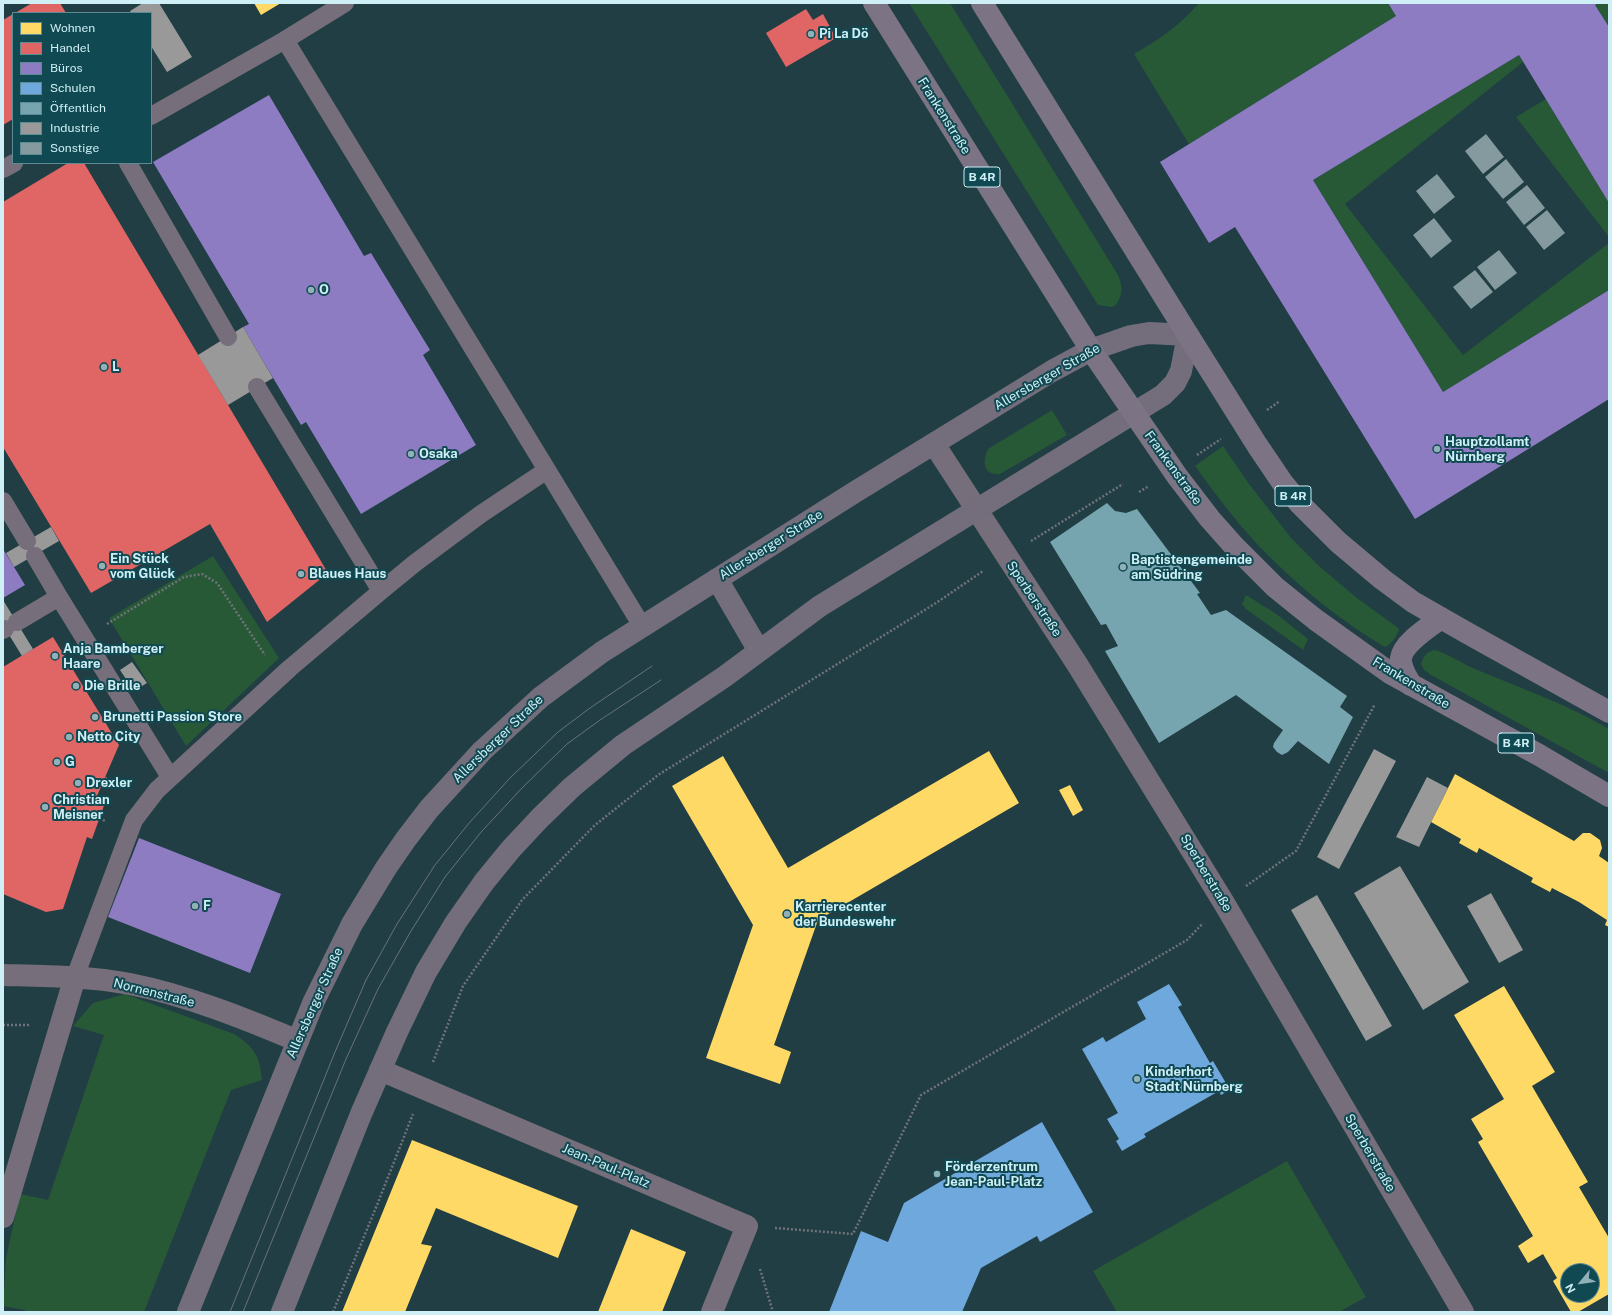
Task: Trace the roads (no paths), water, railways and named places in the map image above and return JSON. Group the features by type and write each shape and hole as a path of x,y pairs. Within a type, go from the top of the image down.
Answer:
{"main road":[{"name":"Frankenstraße","path":"874,3 1091,350 1174,471 1221,533 1276,587 1316,620 1360,652 1411,685 1539,755 1609,796"},
{"name":"B 4R","path":"982,3 1188,335 1282,482 1300,504 1318,524 1338,542 1382,579 1413,602 1609,712"},
{"name":"Allersberger Straße","path":"188,1312 314,1001 352,924 386,868 429,809 482,751 522,712 560,682 642,626 1052,371 1091,350 1131,336 1149,333 1188,335"},
{"path":"282,1312 361,1114 413,997 439,948 484,882 525,833 572,787 617,750 724,677 789,628 845,590 1163,395 1176,383 1181,371 1188,335"},
{"path":"717,579 759,651"},
{"path":"1411,685 1402,668 1401,658 1404,651 1411,642 1441,618"}],"street":[{"name":"Sperberstraße","path":"934,444 1077,664 1224,902 1463,1312"},
{"name":"Nornenstraße","path":"3,975 75,976 131,984 191,1001 262,1026 298,1041"},
{"path":"3,1217 75,976"},
{"name":"Jean-Paul-Platz","path":"380,1070 747,1226 712,1312"}],"lane":[{"path":"152,115 285,40 345,3"},
{"path":"285,40 642,626"},
{"path":"3,169 12,164"},
{"path":"129,164 228,337"},
{"path":"257,387 381,590"},
{"path":"75,976 134,820 157,790 280,677 381,590 481,514 547,470"},
{"path":"3,501 59,597 170,777"},
{"path":"8,627 59,597"}],"tram line":[{"path":"230,1312 335,1052 366,980 397,924 435,865 470,822 510,778 558,732 590,708 652,666"},
{"path":"243,1312 346,1059 378,989 411,931 445,877 482,831 523,787 567,744 600,720 661,680"}],"place":[{"name":"Pi La Dö","path":"811,34"},
{"name":"O","path":"311,290"},
{"name":"L","path":"104,367"},
{"name":"Hauptzollamt Nürnberg","path":"1437,449"},
{"name":"Osaka","path":"411,454"},
{"name":"Ein Stück vom Glück","path":"102,566"},
{"name":"Baptistengemeinde am Südring","path":"1123,567"},
{"name":"Blaues Haus","path":"301,574"},
{"name":"Anja Bamberger Haare","path":"55,656"},
{"name":"Die Brille","path":"76,686"},
{"name":"Brunetti Passion Store","path":"95,717"},
{"name":"Netto City","path":"69,737"},
{"name":"G","path":"57,762"},
{"name":"Drexler","path":"78,783"},
{"name":"Christian Meisner","path":"45,807"},
{"name":"F","path":"195,906"},
{"name":"Karrierecenter der Bundeswehr","path":"787,914"},
{"name":"Kinderhort Stadt Nürnberg","path":"1137,1079"},
{"name":"Förderzentrum Jean-Paul-Platz","path":"937,1174"}]}
